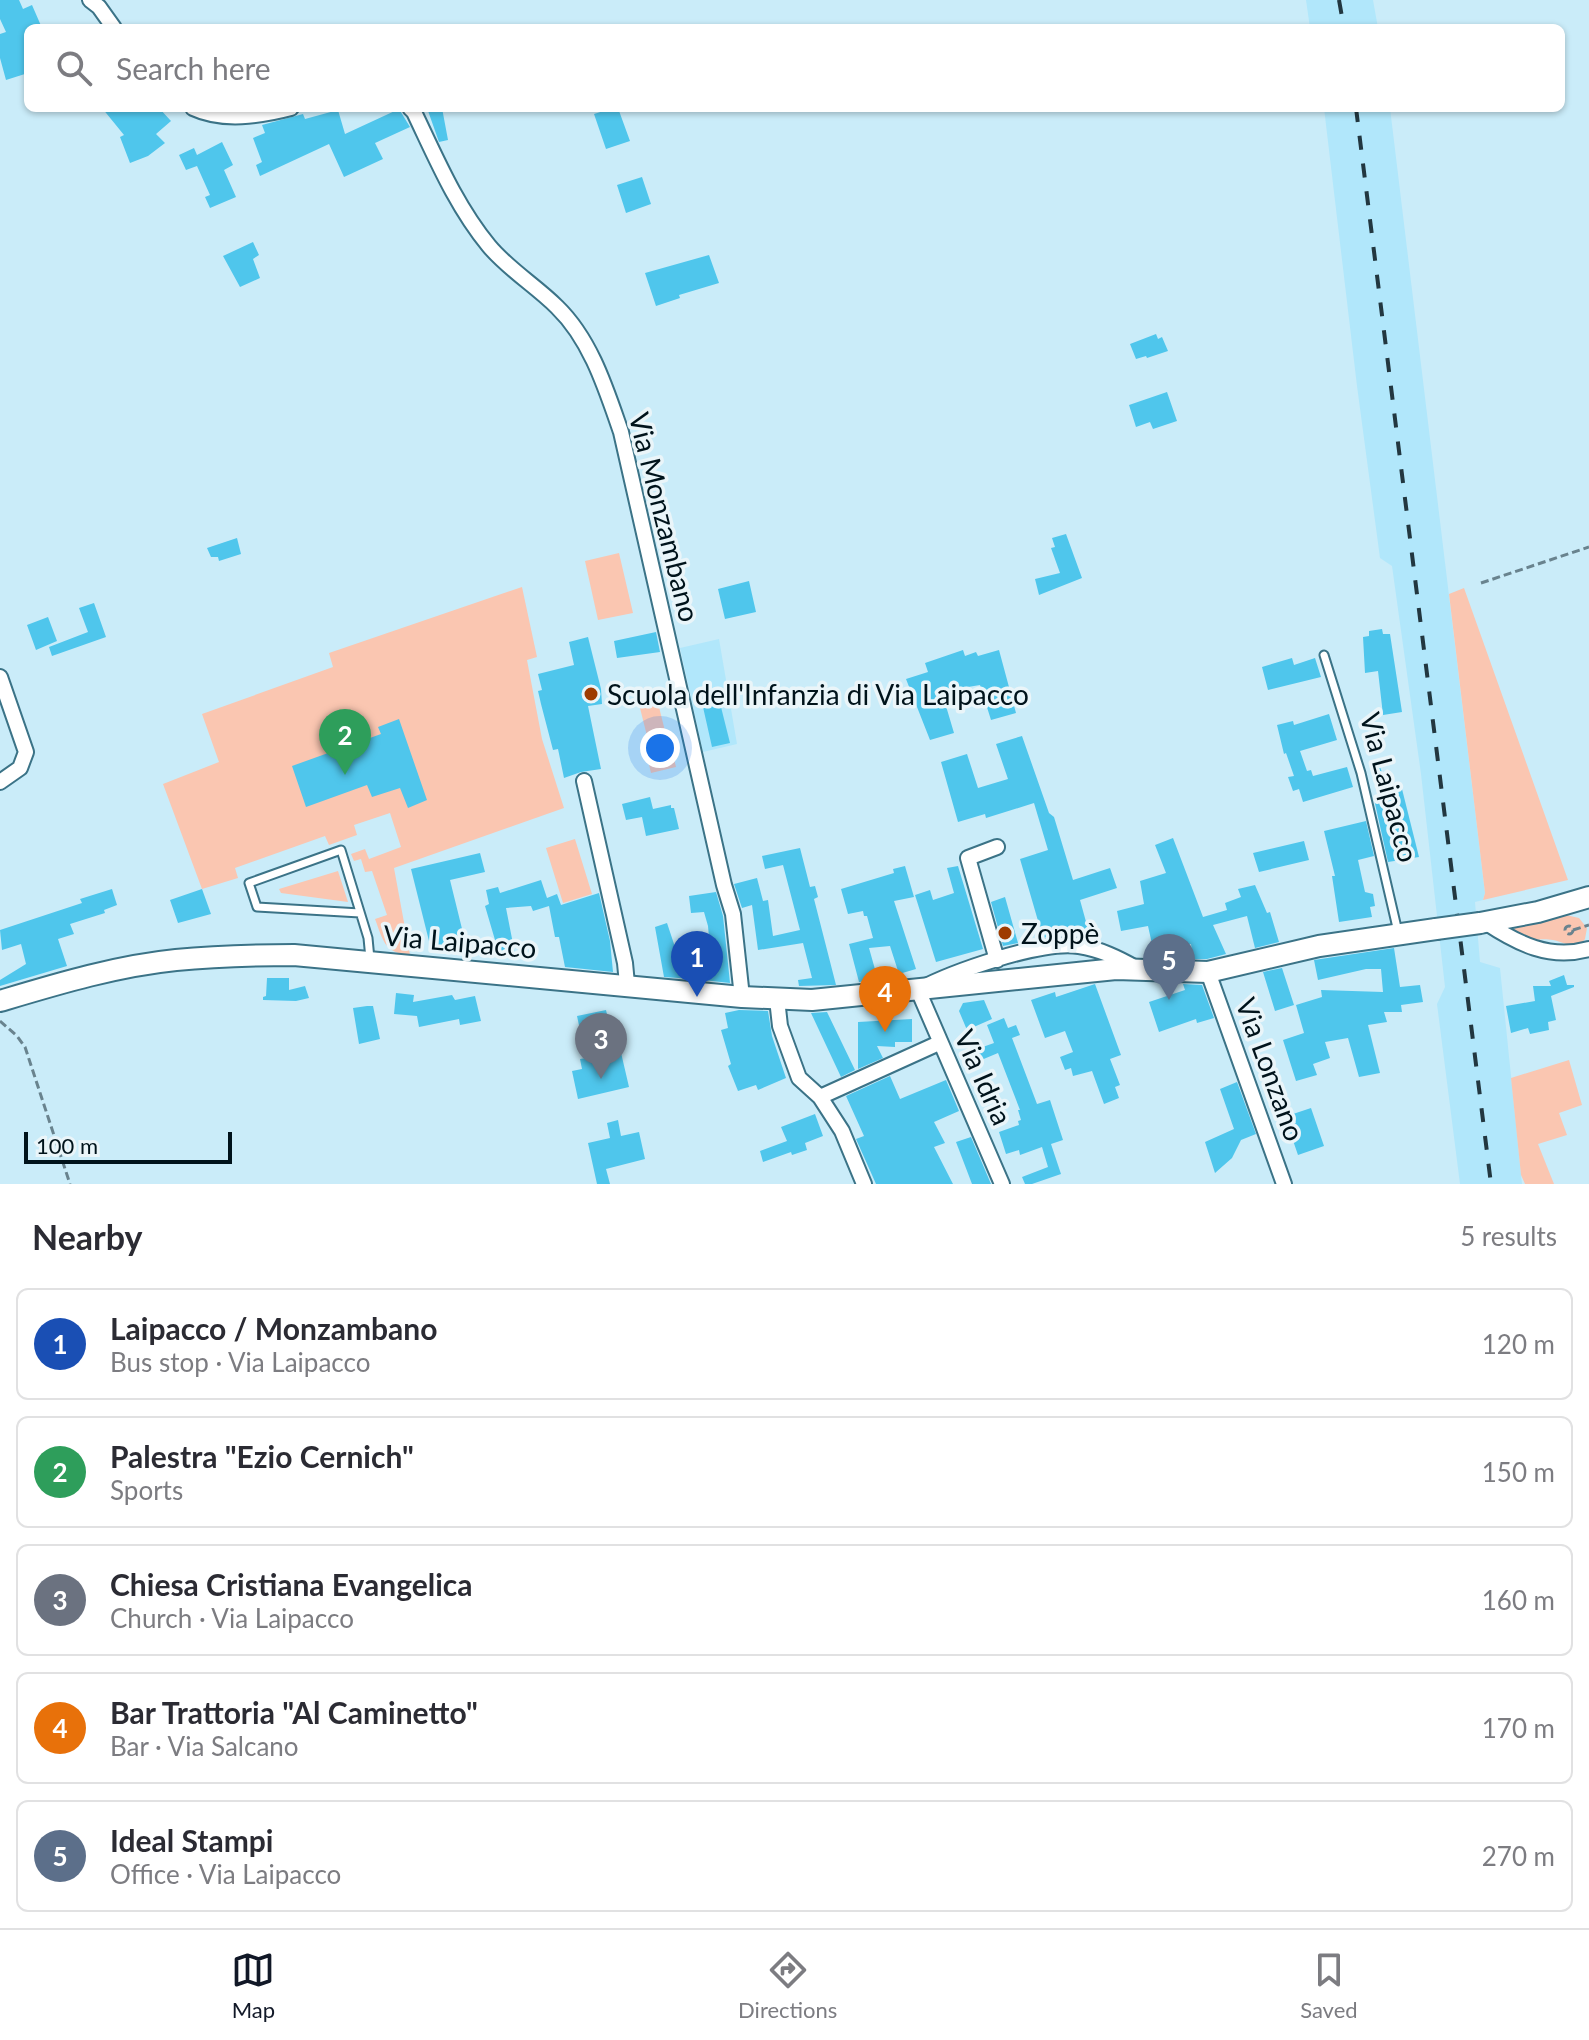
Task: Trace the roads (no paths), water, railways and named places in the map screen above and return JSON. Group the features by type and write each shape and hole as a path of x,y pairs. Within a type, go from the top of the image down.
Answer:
{"street":[{"path":"90,0 111,24"},
{"path":"208,112 223,116 274,112"},
{"name":"Via Monzambano","path":"414,112 455,197 490,247 560,310 577,332 600,373 621,432 733,914 742,997"},
{"path":"0,677 26,752 20,768 0,782"},
{"path":"584,781 627,984"},
{"path":"997,847 968,858 997,960"},
{"name":"Via Laipacco","path":"0,1000 118,969 173,960 230,955 294,955 742,997 812,1000 1094,970 1137,968 1178,973 1208,972 1319,946 1525,915 1589,898"},
{"path":"1482,923 1527,947 1562,953 1589,949"},
{"name":"Via Laipacco","path":"918,990 945,976 997,960 1066,945 1108,953 1137,968"},
{"name":"Via Lonzano","path":"1208,972 1284,1184"},
{"name":"Via Idria","path":"918,990 1002,1184"},
{"path":"777,999 784,1039 799,1078 820,1097 842,1131 864,1184"},
{"path":"820,1097 939,1043"}],"lane":[{"name":"Via Laipacco","path":"1324,655 1361,773 1398,934"},
{"path":"360,913 257,907 249,883 341,850 368,938 370,961"}],"railway":[{"path":"1339,0 1343,24"},
{"path":"1357,112 1491,1184"}],"place":[{"name":"Scuola dell'Infanzia di Via Laipacco","path":"591,694"},
{"name":"Palestra \"Ezio Cernich\"","path":"345,775"},
{"name":"Zoppè","path":"1005,933"},
{"name":"Laipacco / Monzambano","path":"697,997"},
{"name":"Ideal Stampi","path":"1169,1000"},
{"name":"Bar Trattoria \"Al Caminetto\"","path":"885,1032"},
{"name":"Chiesa Cristiana Evangelica","path":"601,1079"}]}
